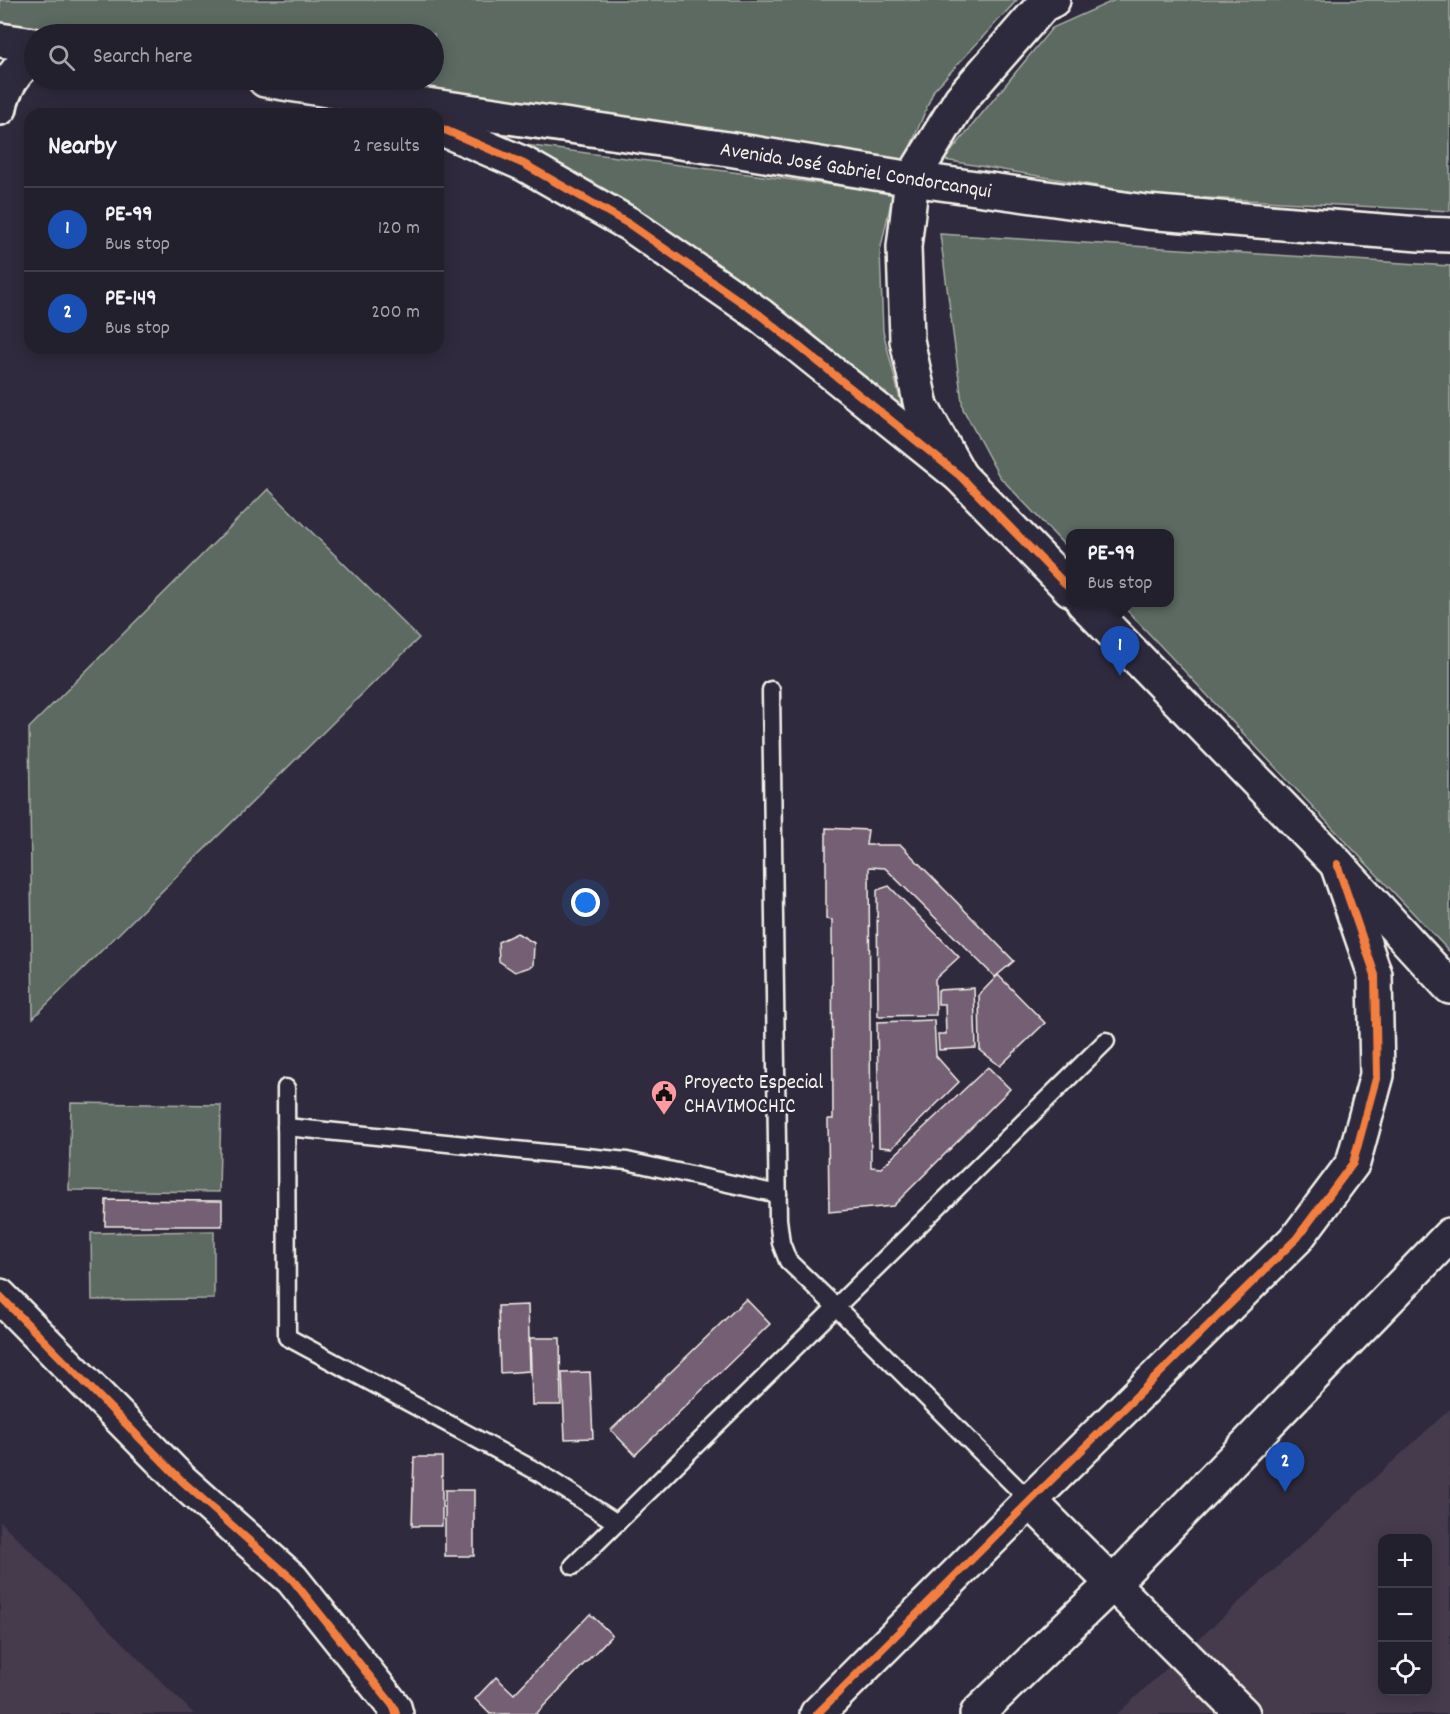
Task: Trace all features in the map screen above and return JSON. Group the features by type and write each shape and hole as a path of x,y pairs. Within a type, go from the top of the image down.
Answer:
{"main road":[{"path":"960,476 921,406 907,340 904,247 912,179 961,99 1043,5 1053,0"},
{"path":"0,40 24,44"},
{"path":"1,99 13,77 24,66"},
{"name":"Avenida José Gabriel Condorcanqui","path":"327,90 728,148 912,179 1146,212 1450,235"},
{"path":"364,96 392,108"},
{"path":"444,130 524,164 629,224 760,315 960,476 1066,585"},
{"path":"1087,607 1337,864 1450,987"},
{"path":"817,1714 1298,1238 1353,1163 1377,1075 1375,975 1337,864"},
{"path":"977,1714 1112,1584 1447,1239"},
{"path":"0,1296 182,1481 292,1579 394,1707 396,1714"},
{"path":"1030,1501 1243,1714"}],"lane":[{"path":"771,690 777,1194 781,1243 788,1261 836,1306 1030,1501"},
{"path":"573,1566 1106,1041"},
{"path":"286,1088 287,1337 538,1472 617,1523"},
{"path":"286,1127 627,1161 777,1194"}],"shaded area":[{"path":"1450,1409 1450,1714 1117,1714"},
{"path":"0,1521 194,1714 0,1714"}],"green space":[{"path":"0,0 1017,0 934,90 905,160 412,90 444,90 444,24 24,24 24,33 0,31"},
{"path":"1115,0 1450,0 1450,211 1151,195 944,160 1052,28"},
{"path":"502,142 893,193 880,251 883,331 904,415"},
{"path":"940,234 1450,266 1450,952 1124,607 1174,607 1174,529 1066,529 1066,547 999,476 963,409"},
{"path":"268,489 419,638 33,1018 29,728"},
{"path":"71,1103 221,1105 219,1192 69,1190"},
{"path":"214,1231 214,1299 92,1300 91,1233"}],"building":[{"path":"826,828 868,830 866,845 901,845 1014,961 995,977 885,868 869,867 871,1167 881,1168 988,1067 1010,1089 893,1206 829,1212 828,1119 833,1119 832,920 826,919"},
{"path":"889,886 959,957 935,979 936,1015 878,1016 877,890"},
{"path":"517,933 534,943 533,966 515,972 499,961 498,942"},
{"path":"998,975 1045,1023 1000,1066 980,1050 979,995"},
{"path":"974,988 976,1048 939,1050 938,1034 946,1034 945,1004 938,1004 938,990"},
{"path":"934,1020 936,1056 959,1082 892,1148 879,1147 877,1022"},
{"path":"106,1200 222,1201 222,1226 105,1226"},
{"path":"746,1299 770,1324 635,1455 611,1430"},
{"path":"528,1305 530,1371 500,1373 498,1306"},
{"path":"530,1338 560,1338 561,1405 532,1405"},
{"path":"590,1372 593,1438 565,1439 562,1373"},
{"path":"414,1457 442,1457 442,1526 412,1526"},
{"path":"445,1490 474,1490 474,1556 445,1556"},
{"path":"590,1614 612,1635 536,1714 490,1714 475,1699 496,1677 514,1694"}],"cycle path":[{"path":"444,130 524,164 629,224 760,315 960,476 1066,585"},
{"path":"817,1714 1297,1238 1353,1163 1377,1075 1375,975 1337,864"},
{"path":"0,1296 182,1481 292,1579 394,1707 396,1714"}],"place":[{"name":"PE-99","path":"1120,676"},
{"name":"Proyecto Especial CHAVIMOCHIC","path":"664,1116"},
{"name":"PE-149","path":"1285,1492"}]}
